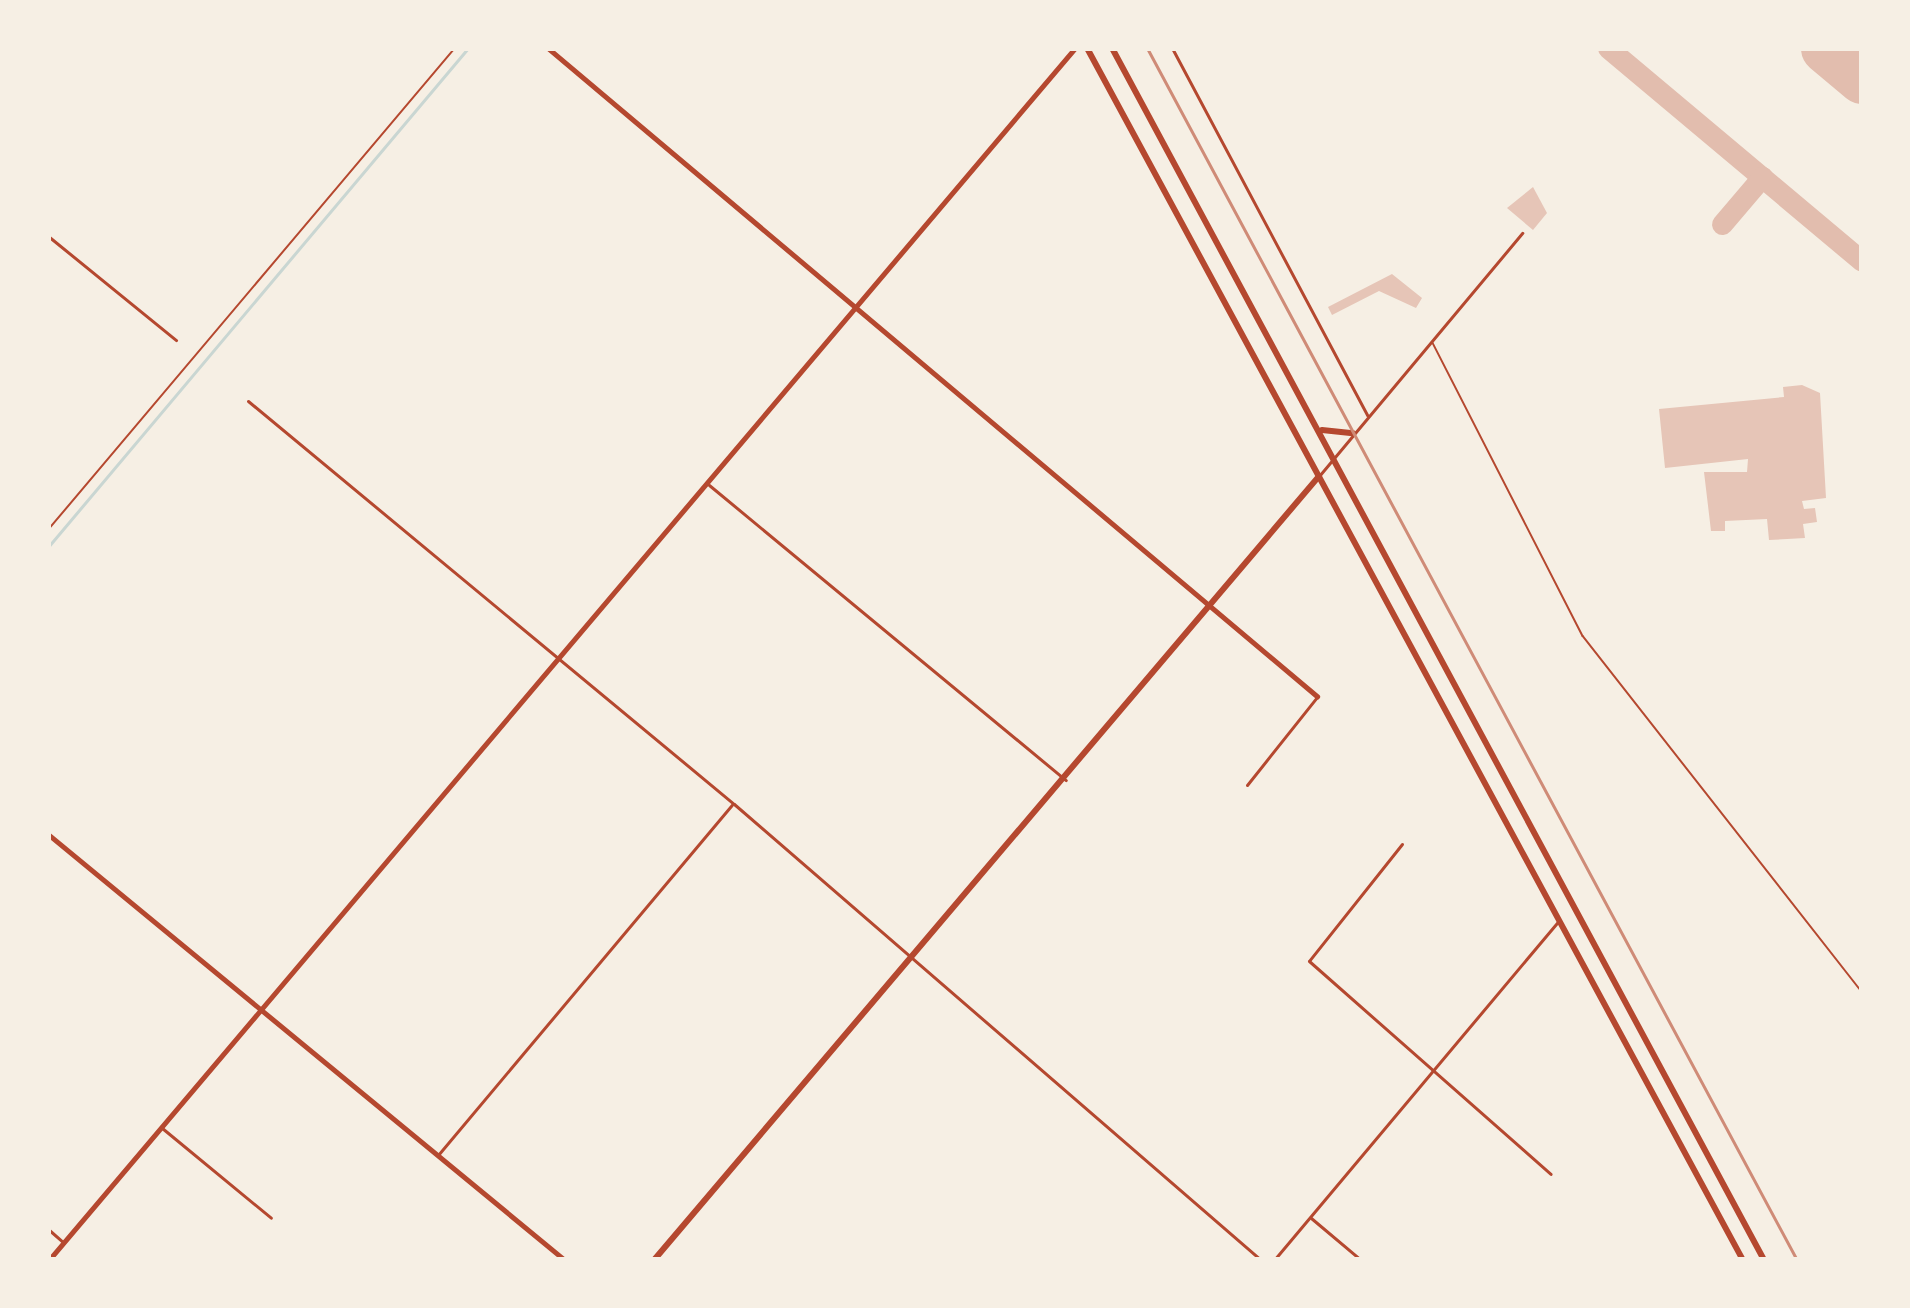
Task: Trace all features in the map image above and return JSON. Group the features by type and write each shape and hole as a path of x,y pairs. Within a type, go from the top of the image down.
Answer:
{"main road":[{"path":"1087,48 1743,1260"},
{"path":"1112,48 1764,1260"},
{"path":"1316,424 1329,434 1353,433"},
{"path":"654,1260 915,959 1319,476"}],"street":[{"path":"548,48 1216,603 1317,696 1247,784"},
{"path":"49,1260 1076,48"},
{"path":"1172,48 1367,415"},
{"path":"1319,476 1522,233"},
{"path":"48,236 176,340"},
{"path":"248,401 734,804 1261,1260"},
{"path":"709,484 1066,780"},
{"path":"438,1155 734,804"},
{"path":"48,834 565,1260"},
{"path":"1402,844 1310,961 1551,1174"},
{"path":"1274,1260 1559,921"},
{"path":"160,1127 271,1218"},
{"path":"1310,1217 1360,1260"},
{"path":"48,1229 64,1243"}],"lane":[{"path":"1431,340 1583,636 1862,992"}],"path":[{"path":"48,530 455,48"}],"building":[{"path":"1533,187 1547,213 1533,230 1507,208"},
{"path":"1392,274 1422,298 1416,308 1379,291 1332,315 1328,307"},
{"path":"1802,385 1820,393 1826,498 1802,501 1804,509 1815,508 1817,522 1803,524 1805,538 1769,540 1767,519 1725,521 1725,531 1711,531 1704,472 1747,472 1748,459 1665,468 1659,409 1784,397 1783,387"}],"waterway":[{"path":"48,547 468,48"}],"taxiway":[{"path":"1608,48 1862,261"},
{"path":"1832,48 1843,62"},
{"path":"1722,224 1762,177"}],"runway":[{"path":"1826,48 1862,78"}],"railway":[{"path":"1147,48 1797,1260"}]}
